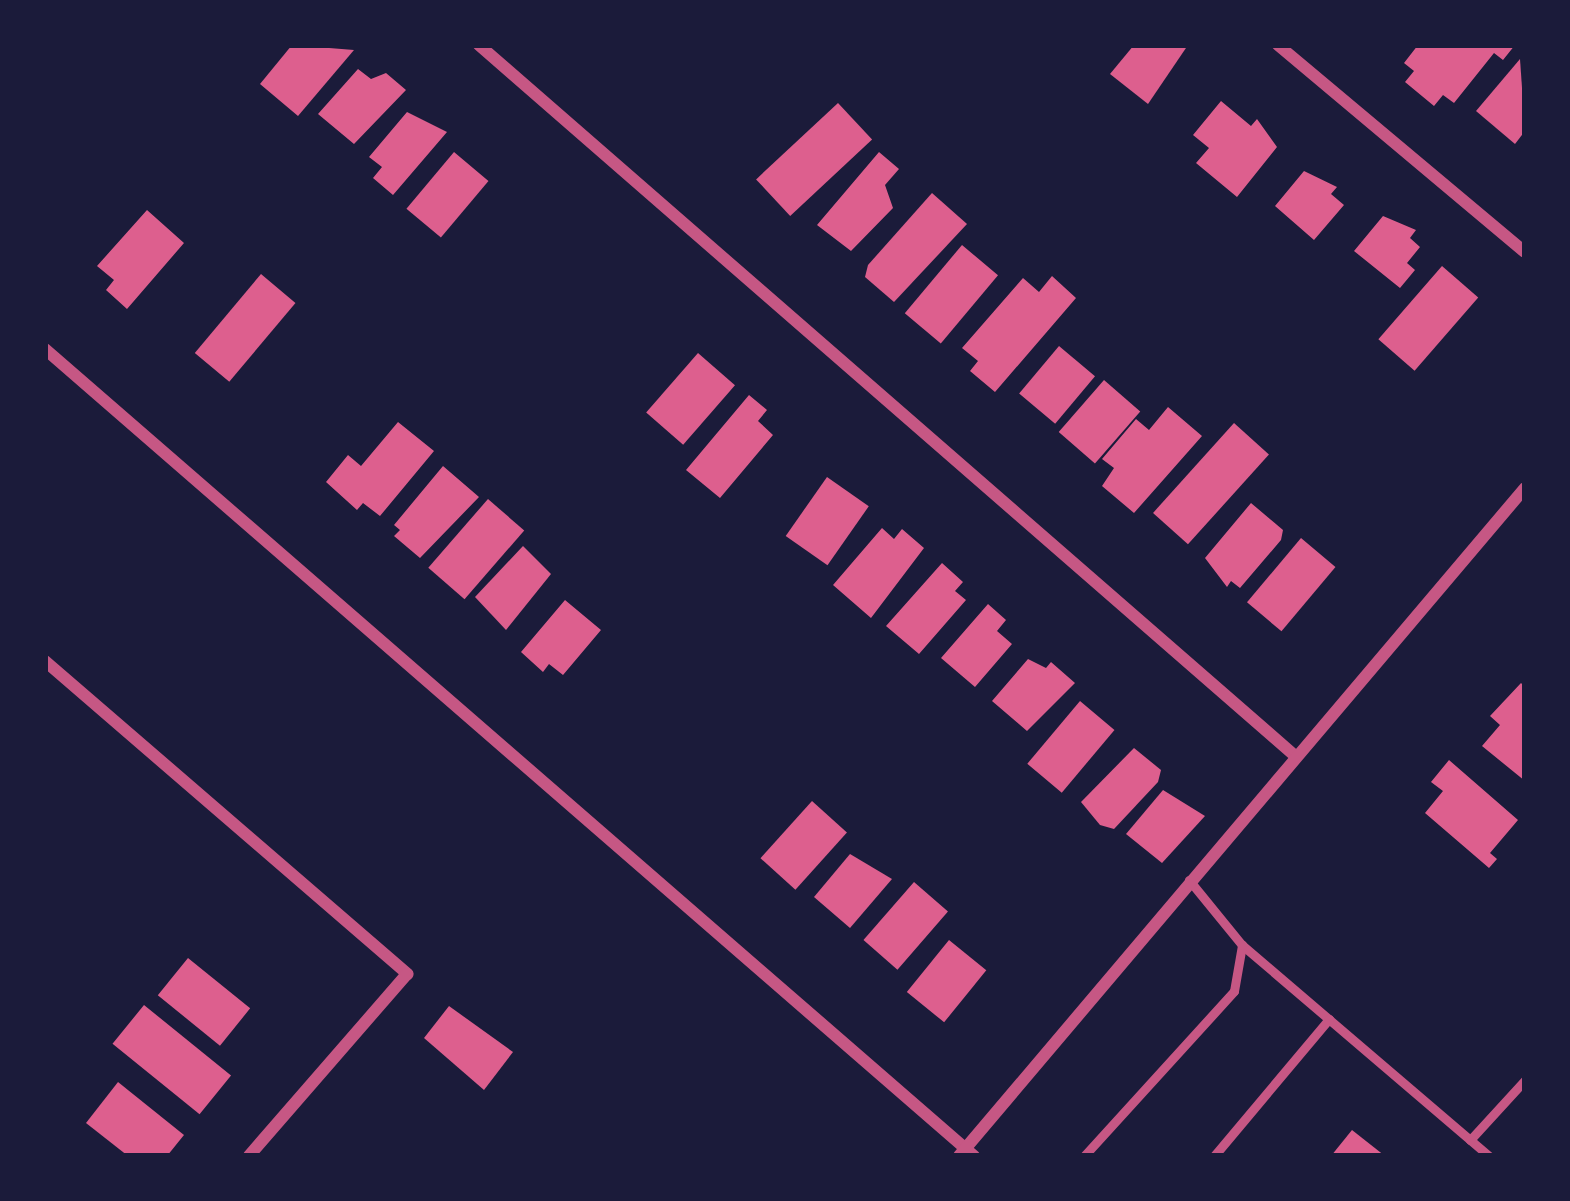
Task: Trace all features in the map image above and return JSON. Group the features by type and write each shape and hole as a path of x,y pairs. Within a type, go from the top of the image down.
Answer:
{"street":[{"path":"479,45 1293,754"},
{"path":"1278,45 1525,252"},
{"path":"45,349 966,1153 1293,754 1525,488"},
{"path":"45,661 406,974 249,1156"}],"lane":[{"path":"1189,880 1242,945 1489,1156"},
{"path":"1084,1156 1234,991 1242,945"},
{"path":"1214,1156 1329,1019"},
{"path":"1471,1140 1525,1080"}],"building":[{"path":"292,45 354,50 298,116 260,84"},
{"path":"1134,45 1188,45 1148,104 1110,74"},
{"path":"1418,45 1515,45 1503,60 1494,53 1454,103 1443,95 1434,106 1405,82 1414,71 1404,63"},
{"path":"1520,59 1525,131 1515,144 1476,111"},
{"path":"358,69 371,79 386,73 406,90 354,144 318,114"},
{"path":"1221,101 1251,126 1257,119 1277,147 1237,197 1196,163 1209,148 1193,135"},
{"path":"838,103 872,140 790,216 756,179"},
{"path":"407,112 447,132 393,195 373,178 382,167 369,157"},
{"path":"454,152 488,181 441,238 406,209"},
{"path":"879,152 899,169 885,185 893,208 851,251 817,225"},
{"path":"1304,171 1337,187 1331,194 1344,205 1314,240 1275,206"},
{"path":"932,193 967,224 894,302 865,277 868,265"},
{"path":"147,210 184,243 127,309 106,290 114,280 97,266"},
{"path":"1383,216 1416,230 1410,238 1420,247 1407,263 1415,270 1400,288 1354,251"},
{"path":"962,245 998,275 941,343 905,313"},
{"path":"1442,266 1478,297 1415,371 1378,339"},
{"path":"261,274 295,303 229,382 195,353"},
{"path":"1052,276 1076,298 995,392 970,371 978,361 962,348 1023,278 1039,292"},
{"path":"1059,346 1095,376 1055,424 1019,393"},
{"path":"698,353 735,385 683,445 646,413"},
{"path":"1104,380 1140,411 1095,464 1059,432"},
{"path":"749,395 767,410 758,421 773,435 720,498 686,470"},
{"path":"1168,407 1202,436 1134,513 1102,486 1114,468 1102,459 1136,419 1149,430"},
{"path":"398,422 434,451 380,516 363,503 357,510 326,482 348,455 361,466"},
{"path":"1234,423 1269,454 1188,544 1153,513"},
{"path":"443,466 479,497 420,558 394,536 400,530 394,525"},
{"path":"827,477 869,506 827,565 786,536"},
{"path":"488,499 524,530 465,599 428,568"},
{"path":"1251,503 1283,530 1281,540 1240,588 1231,581 1227,587 1205,558"},
{"path":"882,528 894,539 902,529 924,548 871,618 833,585"},
{"path":"1301,538 1335,567 1281,631 1247,602"},
{"path":"523,546 551,574 506,630 475,597"},
{"path":"942,563 963,582 955,591 966,600 919,654 886,626"},
{"path":"565,600 601,630 563,675 549,664 543,672 521,652"},
{"path":"988,604 1006,620 997,631 1012,644 975,687 941,658"},
{"path":"1028,659 1046,668 1051,662 1075,683 1027,731 992,701"},
{"path":"1521,683 1525,687 1525,781 1482,746 1500,725 1490,716"},
{"path":"1080,701 1114,730 1062,793 1027,764"},
{"path":"1134,748 1161,770 1158,782 1114,829 1100,825 1081,802"},
{"path":"1449,760 1518,820 1490,853 1497,859 1489,868 1425,813 1443,791 1431,782"},
{"path":"1163,790 1205,816 1162,863 1126,834"},
{"path":"812,801 847,832 795,890 760,858"},
{"path":"850,854 892,879 850,928 814,897"},
{"path":"914,882 948,912 897,970 863,940"},
{"path":"949,940 986,970 944,1022 907,992"},
{"path":"188,958 250,1008 220,1046 158,995"},
{"path":"144,1005 231,1075 200,1114 113,1044"},
{"path":"449,1006 513,1052 484,1090 424,1038"},
{"path":"118,1082 184,1135 167,1156 128,1156 86,1123"},
{"path":"1352,1130 1385,1156 1331,1156"}]}
